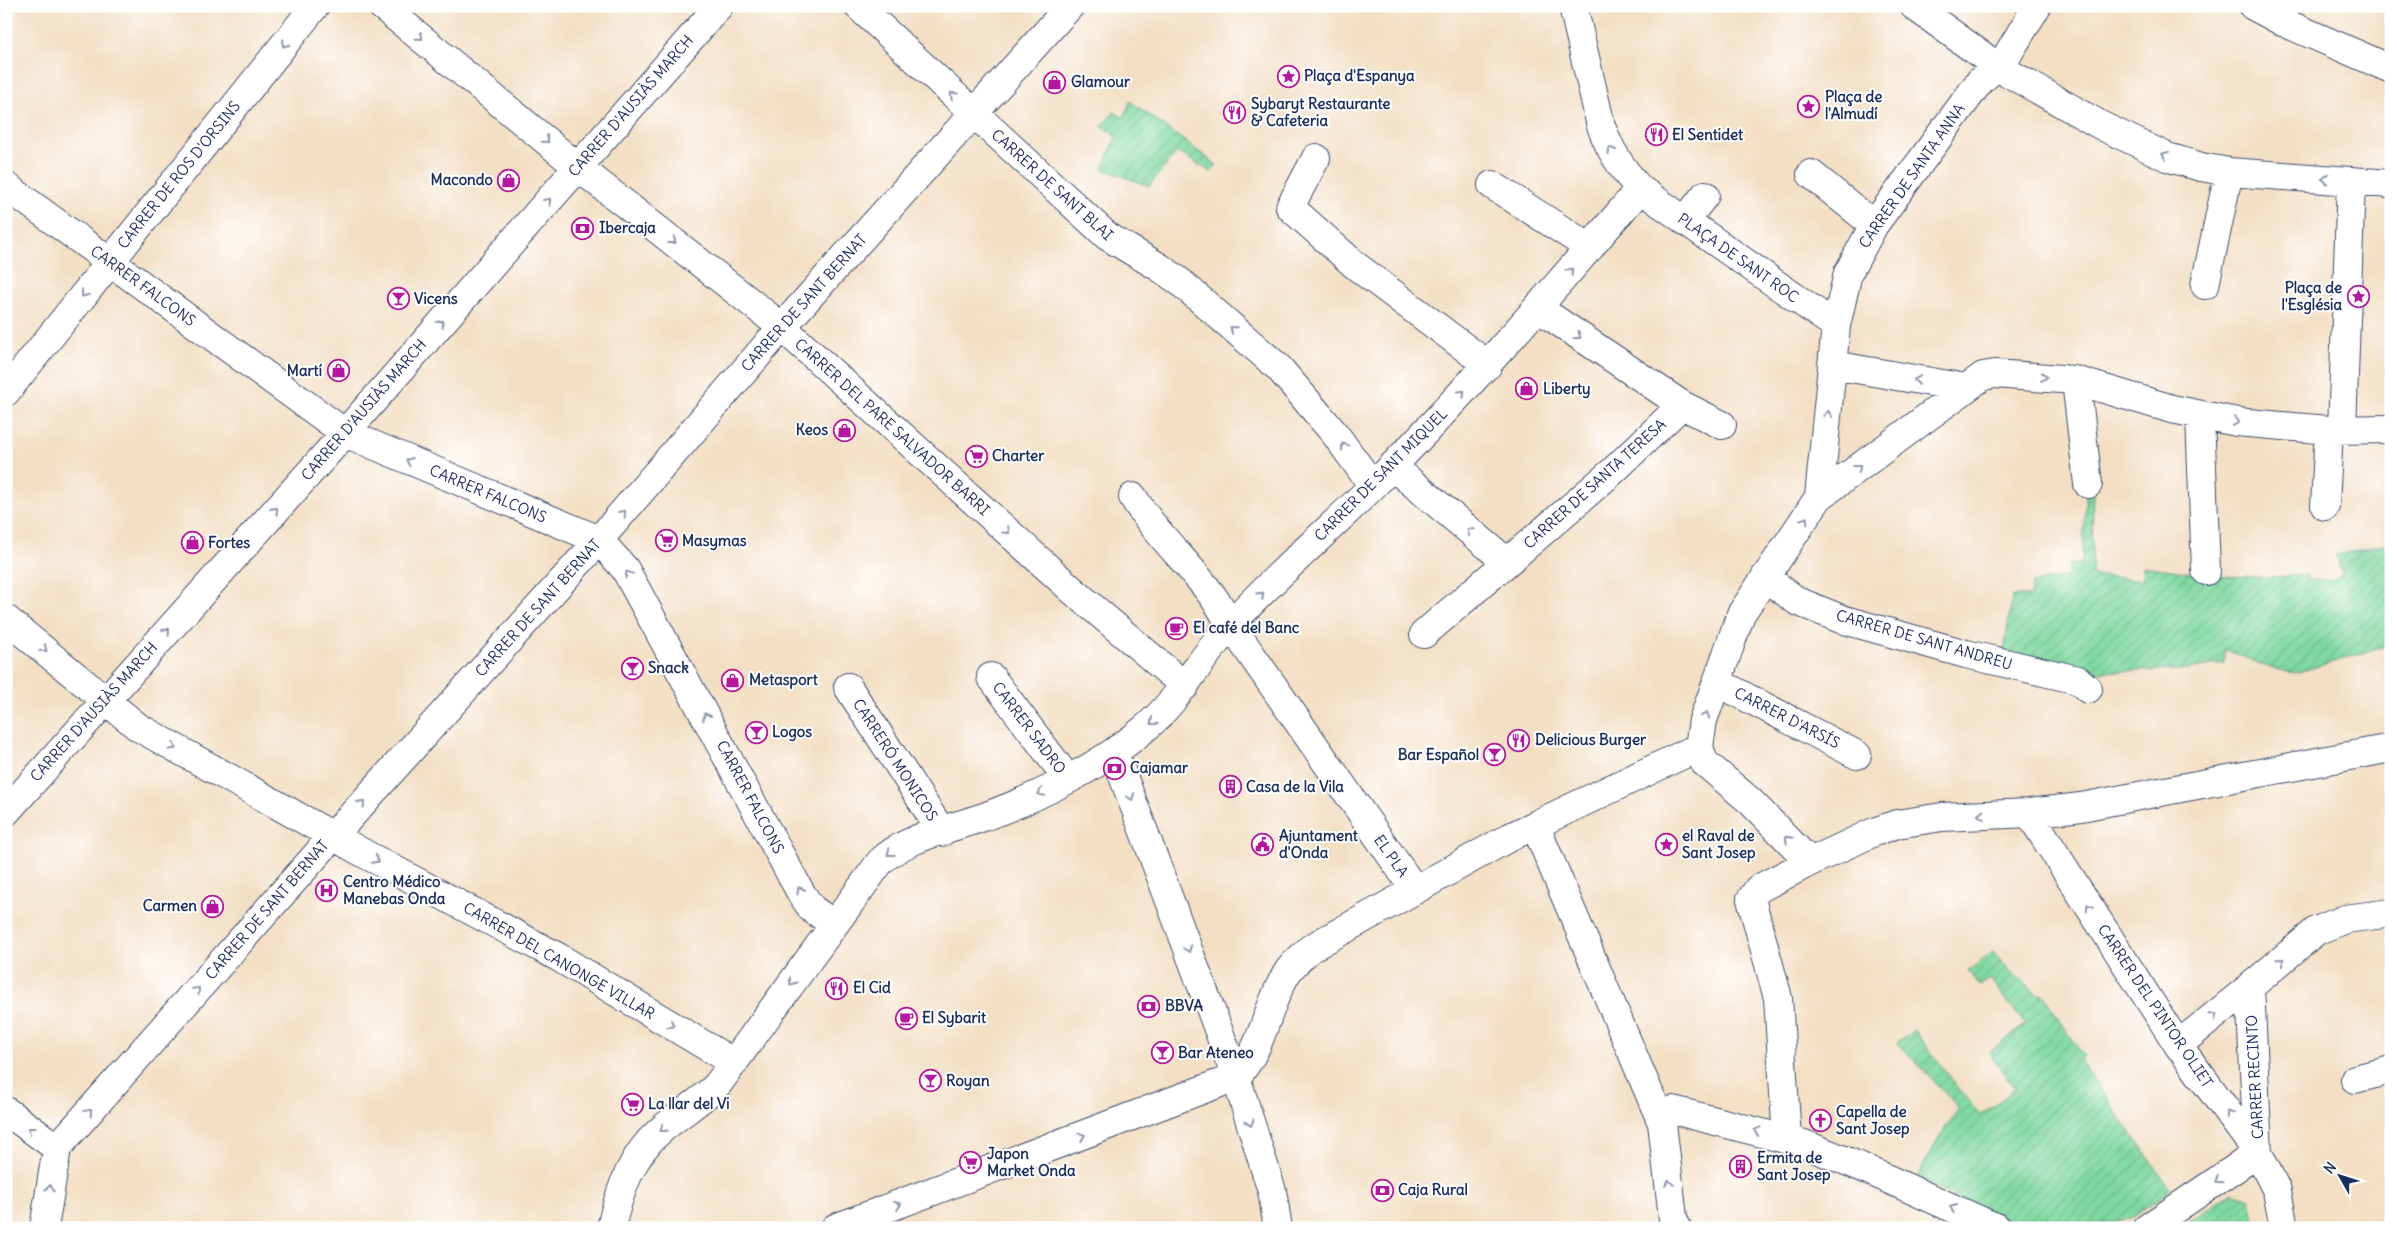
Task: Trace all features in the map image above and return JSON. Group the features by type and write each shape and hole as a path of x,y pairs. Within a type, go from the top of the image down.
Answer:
{"street":[{"name":"CARRER DE ROS D'ORSINS","path":"6,392 315,6"},
{"name":"CARRER DEL PARE SALVADOR BARRI","path":"382,6 578,167 782,327 1071,589 1186,686"},
{"name":"CARRER D'AUSIÀS MARCH","path":"6,812 345,433 719,6"},
{"name":"CARRER DE SANT BLAI","path":"858,6 974,115 1119,245 1159,266 1179,281 1279,368 1335,434 1373,486"},
{"name":"CARRER DE SANT BERNAT","path":"57,1148 334,835 599,540 782,327 1070,6"},
{"name":"PLAÇA DE SANT ROC","path":"1573,6 1604,135 1622,170 1640,189 1836,326"},
{"path":"1914,6 1998,67 2102,126 2153,150 2202,167 2229,172 2391,184"},
{"name":"CARRER DE SANTA ANNA","path":"1836,326 1848,273 1874,225 1980,82 1998,67 2020,38 2037,6"},
{"path":"2253,6 2276,19 2391,69"},
{"path":"1316,158 1290,207 1356,266 1488,365"},
{"path":"2205,284 2229,172"},
{"path":"1811,174 1874,225"},
{"path":"2325,506 2335,430 2351,181"},
{"path":"1492,185 1590,248"},
{"name":"CARRER FALCONS","path":"6,186 345,433 599,540 625,569 801,893 812,909 834,924"},
{"name":"CARRER DE SANT MIQUEL","path":"611,1228 625,1180 643,1150 663,1128 709,1094 734,1063 834,924 888,854 909,843 1026,800 1114,752 1159,716 1186,686 1230,624 1373,486 1488,365 1640,189"},
{"path":"1686,221 1705,195"},
{"name":"CARRER DE SANTA TERESA","path":"1538,308 1682,405 1722,425"},
{"path":"1819,497 1836,326"},
{"path":"1833,365 1966,388"},
{"path":"1818,858 1704,762 1699,747 1704,720 1741,614 1819,497 1983,376 1995,374 2076,381 2200,416 2245,423 2335,430 2391,430"},
{"path":"2076,381 2088,484"},
{"name":"CARRER DE SANTA TERESA","path":"1424,634 1613,471 1682,405"},
{"path":"2200,416 2206,571"},
{"path":"1392,466 1508,562"},
{"name":"EL PLA","path":"1133,497 1167,543 1220,605 1230,624 1415,890 1318,944 1295,962 1286,974 1255,1051 1236,1077"},
{"name":"CARRER DE SANT ANDREU","path":"1765,577 1797,601 1841,619 1966,654 2078,680 2088,689"},
{"name":"CARRER DEL CANONGE VILLAR","path":"6,619 138,727 558,957 734,1063"},
{"name":"CARRER SADRO","path":"991,677 1067,778"},
{"name":"CARRER D'ARSÍS","path":"1717,682 1857,754"},
{"name":"CARRERÓ MONICOS","path":"848,687 942,832"},
{"path":"1415,890 1510,837 1699,747"},
{"path":"1796,1141 1778,998 1751,900 1758,889 1818,858 1897,824 1942,817 2029,813 2081,807 2391,748"},
{"path":"1114,752 1236,1077 1272,1191 1278,1228"},
{"name":"CARRER DEL PINTOR OLIET","path":"2029,813 2178,1046 2258,1153 2277,1191 2284,1228"},
{"path":"1535,825 1663,1130"},
{"name":"CARRER RECINTO","path":"2178,1046 2316,931 2345,919 2391,913"},
{"name":"CARRER RECINTO","path":"2146,1228 2258,1153 2250,987"},
{"path":"2355,1079 2391,1070"},
{"path":"835,1228 1236,1077"},
{"path":"1672,1224 1663,1130 1664,1114 1673,1110 1796,1141 1861,1167 1997,1228"},
{"path":"6,1111 57,1148 44,1228"}],"green space":[{"path":"1130,101 1217,165 1211,172 1177,152 1149,186 1103,169 1116,137 1102,126 1114,112 1124,118"},
{"path":"2086,486 2093,486 2092,575 2142,580 2143,566 2214,576 2265,577 2307,575 2308,580 2332,580 2342,574 2335,555 2391,543 2391,645 2295,673 2270,668 2224,649 2224,663 2182,670 2080,672 2004,652 2012,596 2031,596 2032,583 2068,576 2069,564 2082,564"},
{"path":"1993,952 2027,985 2039,995 2042,993 2084,1057 2080,1060 2171,1189 2131,1219 2070,1228 2026,1228 1916,1179 1938,1139 1959,1108 1897,1042 1914,1030 1980,1116 2015,1089 1989,1053 2025,1024 1990,979 1980,986 1968,971"},
{"path":"2233,1192 2250,1199 2256,1228 2189,1228 2188,1222"}],"place":[{"name":"Plaça d'Espanya","path":"1288,76"},
{"name":"Glamour","path":"1055,82"},
{"name":"Plaça de l'Almudí","path":"1809,106"},
{"name":"Sybaryt Restaurante & Cafeteria","path":"1235,113"},
{"name":"El Sentidet","path":"1656,135"},
{"name":"Macondo","path":"509,180"},
{"name":"Ibercaja","path":"583,228"},
{"name":"Plaça de l'Església","path":"2358,297"},
{"name":"Vicens","path":"398,299"},
{"name":"Martí","path":"338,371"},
{"name":"Liberty","path":"1527,389"},
{"name":"Keos","path":"844,430"},
{"name":"Charter","path":"976,456"},
{"name":"Masymas","path":"666,541"},
{"name":"Fortes","path":"192,543"},
{"name":"El café del Banc","path":"1177,628"},
{"name":"Snack","path":"632,668"},
{"name":"Metasport","path":"733,680"},
{"name":"Logos","path":"756,732"},
{"name":"Delicious Burger","path":"1519,740"},
{"name":"Bar Español","path":"1495,755"},
{"name":"Cajamar","path":"1114,768"},
{"name":"Casa de la Vila","path":"1230,787"},
{"name":"Ajuntament d'Onda","path":"1263,845"},
{"name":"el Raval de Sant Josep","path":"1666,845"},
{"name":"Centro Médico Manebas Onda","path":"327,891"},
{"name":"Carmen","path":"213,906"},
{"name":"El Cid","path":"837,988"},
{"name":"BBVA","path":"1149,1006"},
{"name":"El Sybarit","path":"906,1018"},
{"name":"Bar Ateneo","path":"1162,1053"},
{"name":"Royan","path":"930,1081"},
{"name":"La llar del Vi","path":"632,1104"},
{"name":"Capella de Sant Josep","path":"1820,1121"},
{"name":"Japon Market Onda","path":"971,1163"},
{"name":"Ermita de Sant Josep","path":"1741,1167"},
{"name":"Caja Rural","path":"1382,1190"}]}
